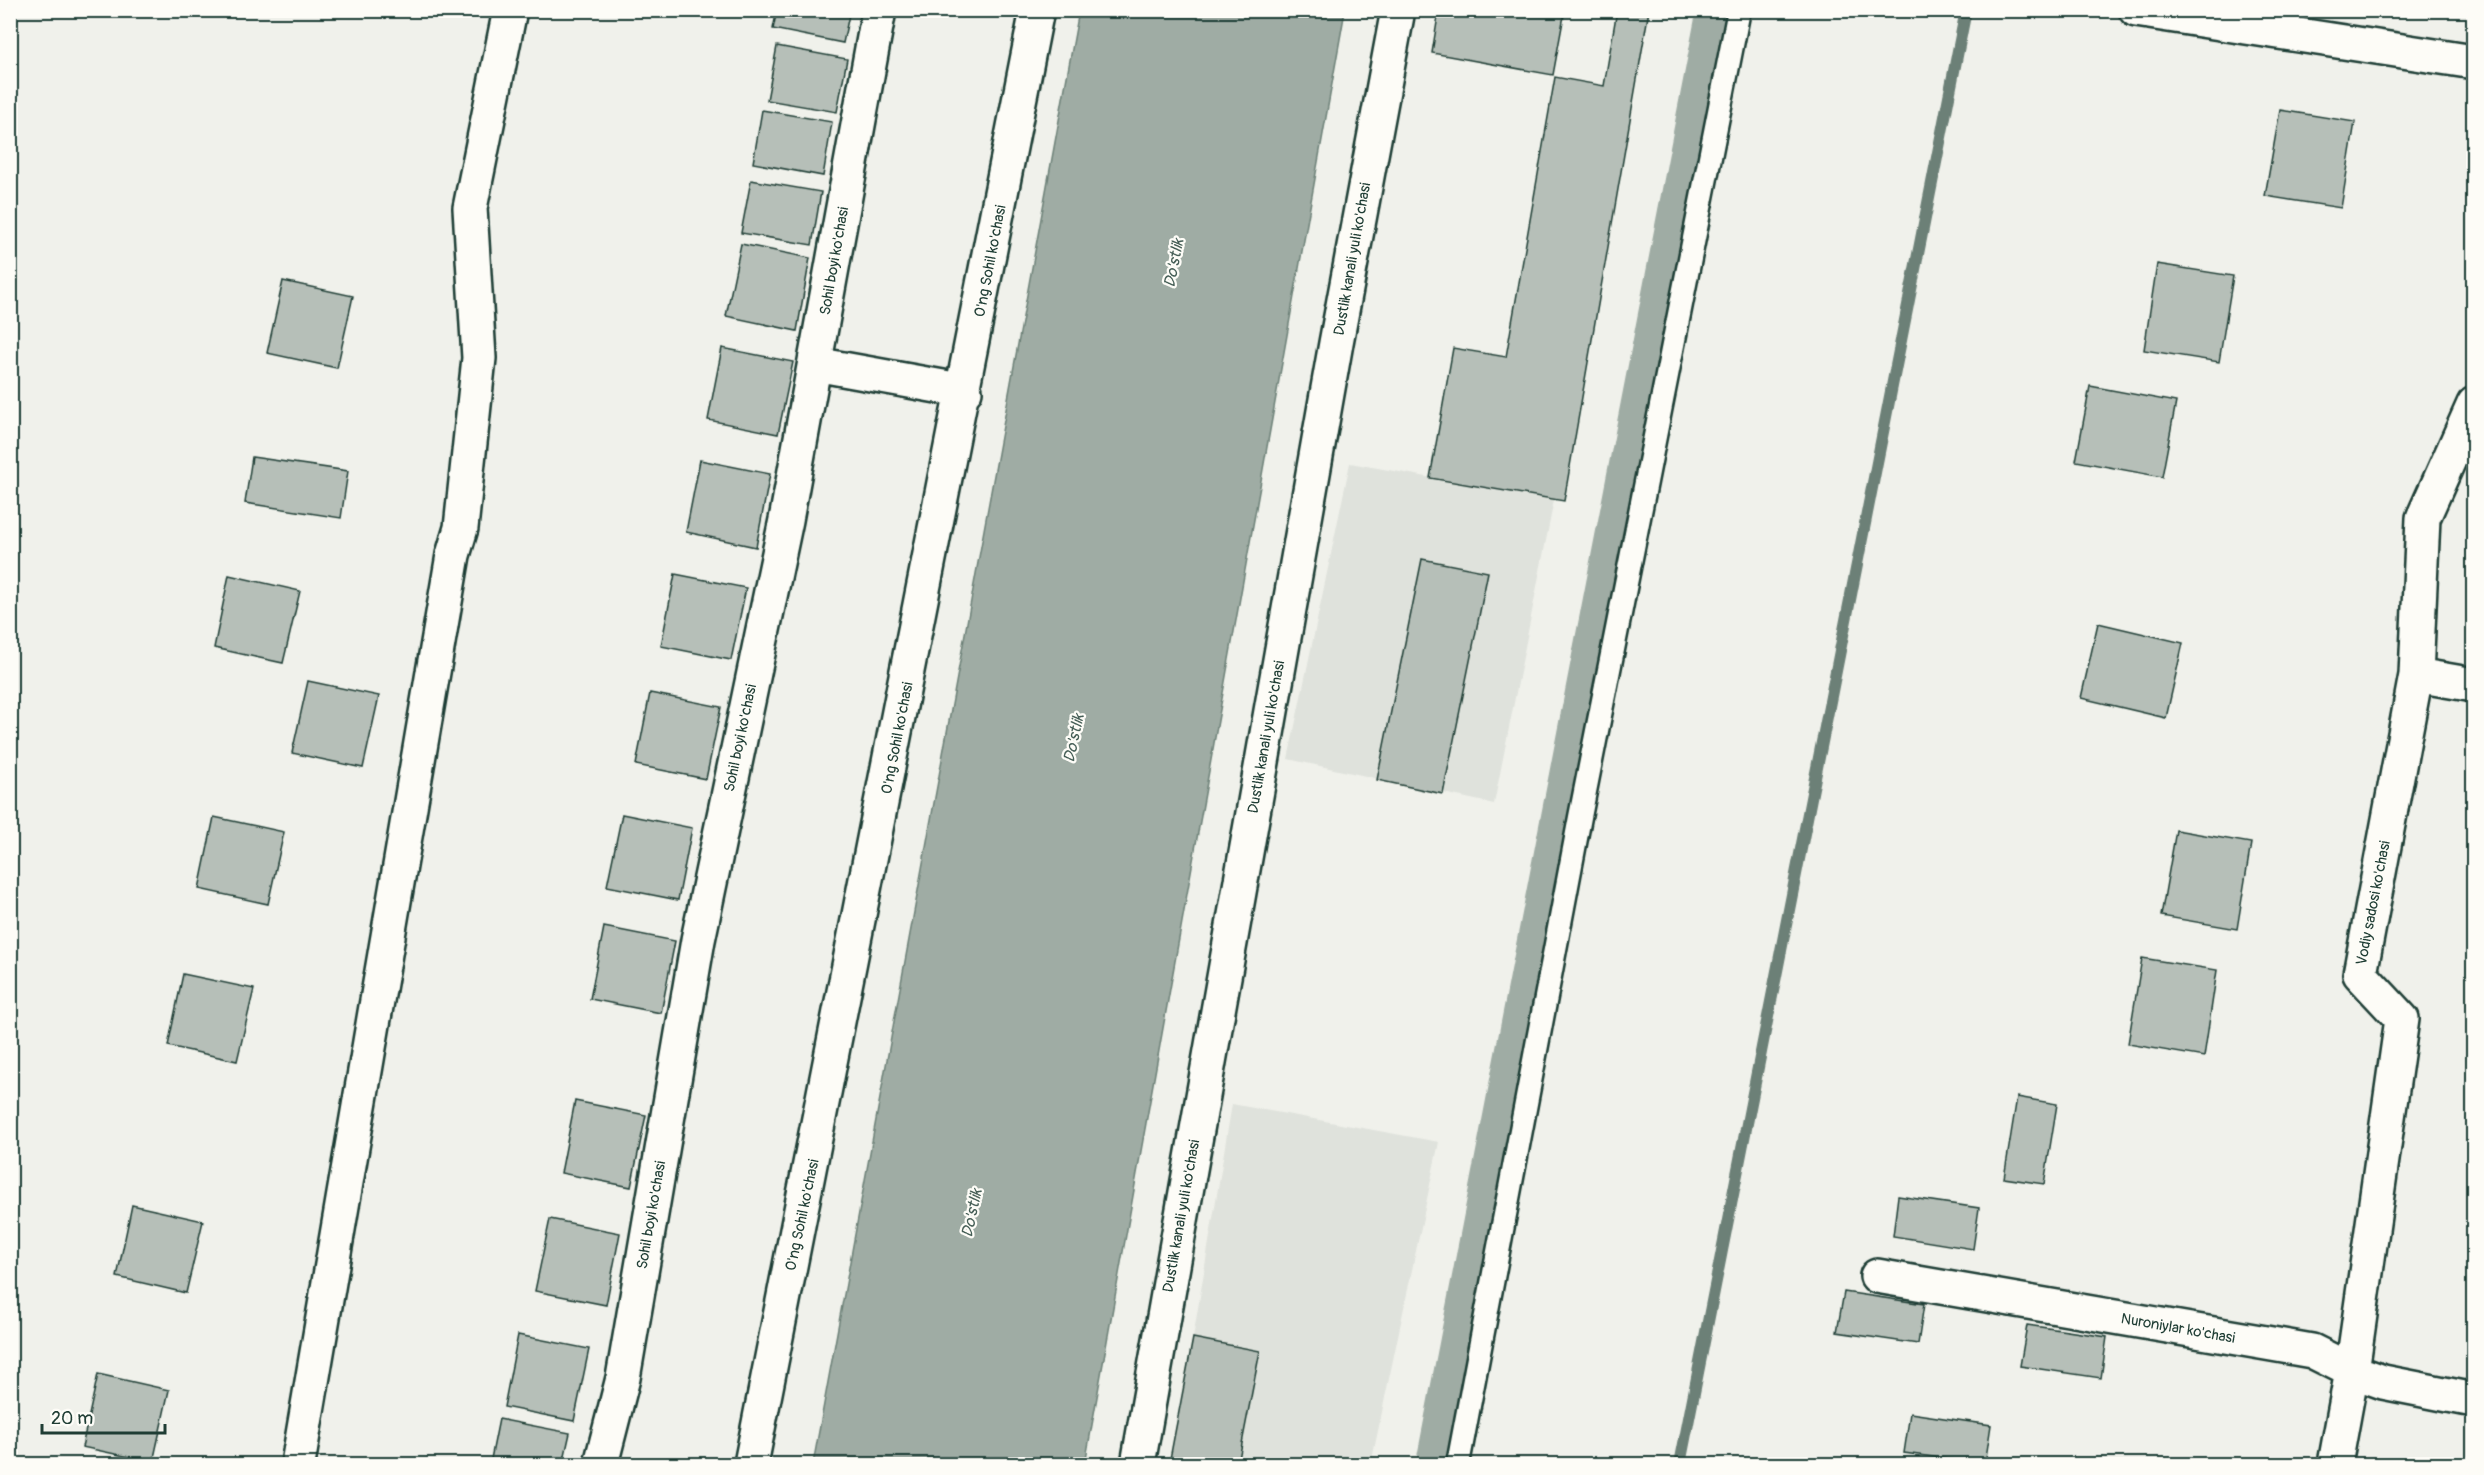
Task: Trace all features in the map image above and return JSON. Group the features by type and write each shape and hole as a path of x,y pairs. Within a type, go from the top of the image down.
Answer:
{"street":[{"path":"298,1464 453,555 461,528 479,358 470,208 510,10"},
{"name":"Sohil boyi ko'chasi","path":"601,1464 624,1378 698,940 786,520 879,10"},
{"name":"O'ng Sohil ko'chasi","path":"751,1464 825,1107 1037,10"},
{"name":"Dustlik kanali yuli ko'chasi","path":"1138,1464 1229,943 1398,10"},
{"path":"2136,10 2474,62"},
{"path":"815,364 965,391"},
{"name":"Vodiy sadosi ko'chasi","path":"2335,1464 2352,1371 2402,1019 2360,974 2416,675 2423,518 2474,405"},
{"path":"2416,675 2474,685"},
{"name":"Nuroniylar ko'chasi","path":"1877,1276 2312,1351 2352,1371 2383,1382 2474,1400"}],"lane":[{"path":"1458,1464 1585,794 1739,10"}],"shaded area":[{"path":"1350,463 1554,500 1494,804 1288,759"},
{"path":"1232,1104 1439,1142 1371,1464 1169,1464 1193,1338"}],"water":[{"name":"Do'stlik","path":"1079,11 1345,11 1085,1464 813,1464"}],"building":[{"path":"777,10 850,10 843,43 773,29"},
{"path":"1439,10 1565,10 1553,75 1432,53"},
{"path":"1617,10 1649,10 1564,501 1430,478 1453,348 1506,357 1555,77 1604,86"},
{"path":"777,46 847,59 837,112 767,100"},
{"path":"762,110 832,122 823,176 753,163"},
{"path":"2280,110 2355,122 2341,208 2265,196"},
{"path":"751,180 821,192 812,245 741,233"},
{"path":"741,244 810,258 797,331 726,316"},
{"path":"2157,264 2233,276 2219,362 2144,350"},
{"path":"283,281 353,296 337,368 267,353"},
{"path":"722,348 793,362 778,434 708,420"},
{"path":"2090,386 2176,402 2162,477 2076,461"},
{"path":"252,457 348,471 341,518 245,503"},
{"path":"700,460 770,474 756,547 686,532"},
{"path":"1422,559 1488,572 1443,794 1377,780"},
{"path":"675,574 746,588 731,660 661,646"},
{"path":"229,575 300,591 283,663 214,648"},
{"path":"2098,623 2183,643 2166,718 2081,698"},
{"path":"308,681 379,696 363,768 292,753"},
{"path":"650,693 721,707 706,779 636,765"},
{"path":"622,814 692,828 678,900 607,886"},
{"path":"214,817 284,832 268,904 199,889"},
{"path":"2176,830 2251,843 2237,929 2161,916"},
{"path":"604,927 675,941 661,1013 590,999"},
{"path":"2142,958 2217,970 2204,1057 2128,1044"},
{"path":"183,974 254,989 237,1061 168,1046"},
{"path":"2017,1097 2057,1104 2044,1184 2004,1178"},
{"path":"575,1101 646,1115 631,1187 561,1173"},
{"path":"1898,1196 1979,1208 1973,1249 1893,1236"},
{"path":"132,1205 203,1221 186,1293 117,1277"},
{"path":"550,1219 620,1233 606,1305 535,1291"},
{"path":"1844,1292 1924,1304 1918,1344 1837,1332"},
{"path":"2027,1325 2107,1337 2101,1378 2020,1366"},
{"path":"518,1335 589,1349 574,1421 504,1407"},
{"path":"1193,1338 1260,1351 1238,1464 1169,1464"},
{"path":"98,1374 169,1390 153,1462 82,1447"},
{"path":"1910,1413 1991,1425 1985,1464 1904,1453"},
{"path":"499,1419 570,1433 563,1464 490,1464"}],"waterway":[{"path":"1438,1464 1719,10"},
{"path":"1680,1464 1966,10"}]}
